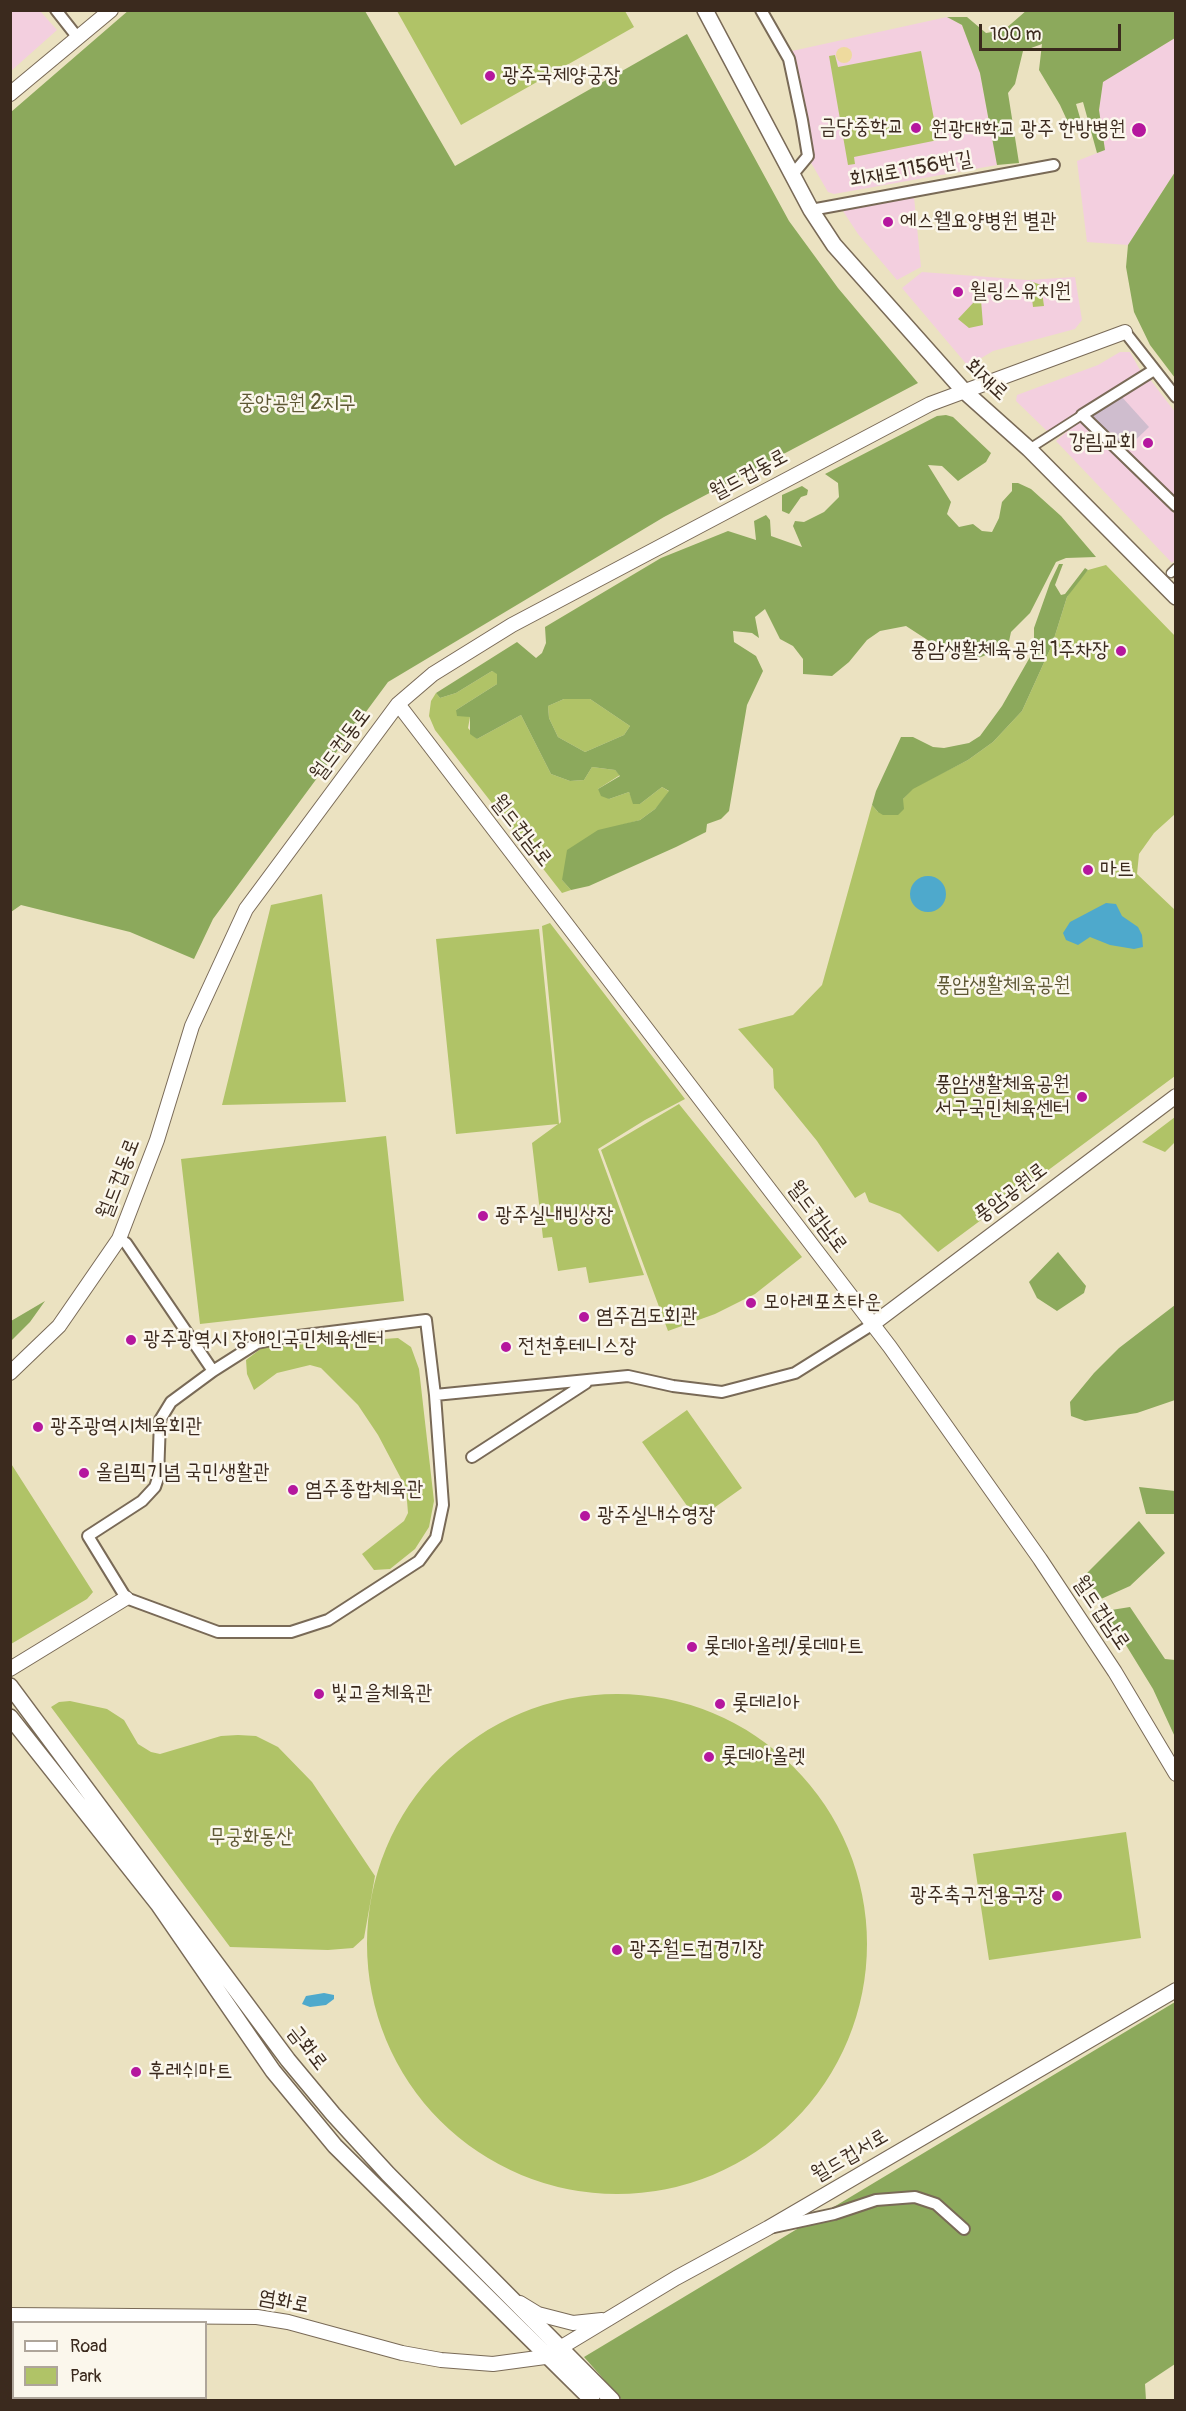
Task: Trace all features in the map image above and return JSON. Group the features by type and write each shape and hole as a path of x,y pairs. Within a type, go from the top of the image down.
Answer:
{"main road":[{"name":"회재로","path":"705,10 811,210 834,245 963,390 1029,449 1176,597"},
{"name":"금화로","path":"10,1686 296,2069 388,2174 612,2400"},
{"name":"금화로","path":"10,1718 158,1904 273,2071 328,2138 545,2357 592,2400"}],"street":[{"path":"56,10 78,38"},
{"path":"10,94 111,10"},
{"path":"761,10 789,59 802,120 808,156 793,174"},
{"name":"회재로1156번길","path":"811,210 1054,165"},
{"path":"1125,332 1176,396"},
{"name":"월드컵동로","path":"10,1373 58,1326 119,1239 157,1140 192,1026 246,909 398,705 433,674 512,625 920,409 963,390 988,383 1125,332"},
{"path":"1029,449 1154,370"},
{"path":"1082,415 1176,506"},
{"name":"월드컵남로","path":"398,705 873,1324 1040,1559 1115,1672 1176,1774"},
{"name":"풍암공원로","path":"873,1324 1176,1096"},
{"path":"119,1239 132,1251 213,1371"},
{"path":"426,1320 443,1497 440,1526 436,1538 419,1560 375,1591 319,1625 268,1634 218,1632 126,1598 88,1536 142,1501 155,1487 161,1415 171,1402 213,1371 240,1353 267,1340 426,1320"},
{"path":"435,1395 628,1376 672,1386 722,1392 795,1373 873,1324"},
{"path":"472,1457 589,1381"},
{"path":"10,1669 126,1598"},
{"name":"월드컵서로","path":"545,2357 1176,1990"},
{"path":"768,2229 834,2214 876,2200 915,2197 936,2204 964,2229"},
{"path":"507,2296 538,2314 573,2323 607,2319"},
{"name":"염화로","path":"10,2315 90,2319 257,2317 288,2322 402,2353 441,2361 493,2364 545,2357"}],"shaded area":[{"path":"10,11 40,11 57,30 11,71"},
{"name":"금당중학교","path":"947,17 962,25 980,73 997,165 834,194 828,192 810,161 813,158 792,51"},
{"name":"원광대학교 광주 한방병원","path":"1175,38 1175,172 1128,245 1087,242 1077,161 1105,150 1099,110 1103,81"},
{"path":"914,197 921,267 897,280 858,234 843,211 847,207"},
{"path":"922,272 1028,280 1075,277 1082,320 1075,329 993,351 968,366 902,288"},
{"path":"1120,352 1130,352 1140,370 1139,375 1047,431 1016,401 1017,395 1098,365"},
{"path":"1149,378 1175,412 1175,502 1125,450 1121,396"},
{"path":"1121,396 1149,427 1125,450 1093,417 1094,414"},
{"path":"1080,420 1175,514 1175,560 1172,563 1056,441"},
{"path":"10,2332 12,2332 12,2399 81,2399 81,2400 11,2400"}],"green space":[{"name":"중앙공원 2지구","path":"129,10 365,11 455,166 687,34 789,221 838,288 918,383 664,517 388,682 213,919 194,959 130,932 21,905 11,912 11,112"},
{"path":"1027,10 1175,11 1175,38 1103,82 1099,110 1105,150 1097,153 1083,102 1076,104 1083,128 1072,131 1060,105 1039,70 1042,44 1023,51 1015,84 1008,93 1019,163 997,165 980,73 962,25 947,17 967,17 986,33 1004,30"},
{"name":"광주국제양궁장","path":"397,11 625,11 634,27 461,125"},
{"path":"921,51 938,140 854,157 855,164 848,165 829,56 835,55 838,67"},
{"path":"1175,172 1175,378 1150,345 1134,312 1126,267 1128,245"},
{"path":"1030,281 1041,285 1044,306 1033,307"},
{"path":"981,300 983,325 969,328 958,319 974,302"},
{"path":"937,416 953,417 991,453 986,462 958,481 942,466 928,465 951,502 947,514 959,527 973,524 982,531 992,532 999,518 1002,502 1012,491 1012,483 1018,483 1031,489 1061,516 1096,557 1066,558 1056,562 1030,613 1011,632 1008,646 976,659 943,650 906,626 880,631 867,640 849,662 832,676 803,674 803,659 793,646 780,639 765,609 755,617 759,638 752,633 733,631 734,642 756,656 763,671 747,705 729,811 721,819 707,824 706,832 676,847 589,886 571,890 562,880 567,850 598,830 640,820 655,809 669,791 662,787 640,804 633,804 629,792 609,799 601,796 598,789 620,776 615,770 592,767 584,780 570,781 551,774 521,715 477,739 470,734 470,717 457,716 456,710 497,684 497,674 492,671 456,693 440,698 436,693 517,642 536,658 542,653 546,643 545,627 661,558 728,531 756,540 754,521 766,515 770,520 771,536 802,547 793,526 795,521 804,522 824,512 839,497 838,483 825,474","holes":["564,699 590,699 630,726 624,735 585,752 558,737 549,718 548,706"]},
{"path":"802,486 808,490 807,495 801,497 789,514 782,511 782,495"},
{"path":"1059,564 1063,564 1055,585 1061,595 1065,594 1085,568 1088,570 1067,597 1052,645 1022,711 993,742 968,760 913,789 903,799 904,809 898,815 883,815 878,812 872,805 876,791 901,737 913,737 933,747 944,748 969,743 980,736 1002,706 1034,650 1034,628"},
{"name":"풍암생활체육공원","path":"1106,565 1175,636 1175,814 1154,833 1139,854 1137,874 1175,910 1175,1076 938,1252 900,1214 869,1202 865,1192 855,1198 817,1141 774,1088 773,1069 738,1029 793,1015 822,985 872,805 878,812 903,799 913,788 968,760 993,742 1022,711 1052,645 1067,597 1073,587 1088,570"},
{"path":"492,671 497,673 497,684 456,710 470,717 468,728 477,739 521,715 551,774 570,781 584,780 592,767 615,770 620,775 598,789 609,799 629,792 634,804 640,804 662,787 670,792 655,809 640,820 622,825 562,880 571,890 562,893 435,730 429,716 431,701 436,693 440,698 456,693"},
{"path":"564,699 590,699 630,726 624,735 585,752 558,737 549,718 548,706"},
{"path":"322,894 346,1102 222,1105 271,905"},
{"path":"550,923 685,1099 598,1149 644,1275 589,1283 586,1267 558,1271 552,1237 543,1238 532,1143 558,1124 456,1134 436,939 539,929 559,1124 561,1122 542,926"},
{"path":"679,1104 802,1257 755,1294 715,1314 668,1331 601,1150"},
{"path":"1175,1117 1175,1142 1165,1152 1142,1142"},
{"path":"386,1136 404,1301 200,1324 181,1159"},
{"path":"1058,1252 1086,1286 1084,1293 1057,1311 1037,1298 1029,1282"},
{"path":"45,1301 30,1322 11,1341 11,1321"},
{"path":"1175,1305 1175,1400 1137,1413 1085,1421 1071,1416 1070,1402 1094,1373 1119,1348"},
{"path":"398,1338 411,1347 419,1369 434,1501 429,1527 415,1549 390,1569 374,1570 362,1554 404,1521 408,1513 406,1488 378,1435 358,1405 321,1368 310,1365 277,1373 254,1390 247,1374 246,1360 263,1347"},
{"path":"687,1410 742,1488 697,1520 642,1442"},
{"path":"10,1462 93,1592 87,1599 11,1644"},
{"path":"1139,1487 1175,1491 1175,1514 1146,1514"},
{"path":"1139,1521 1165,1553 1130,1586 1101,1599 1084,1576"},
{"path":"1130,1607 1165,1659 1175,1660 1175,1737 1153,1689 1105,1611"},
{"name":"광주월드컵경기장","path":"617,1694 666,1699 713,1713 756,1736 794,1767 825,1805 848,1848 862,1895 867,1944 862,1993 848,2040 825,2083 794,2121 756,2152 713,2175 666,2189 617,2194 568,2189 521,2175 478,2152 440,2121 409,2083 386,2040 372,1993 367,1944 372,1895 386,1848 409,1805 440,1767 478,1736 521,1713 568,1699"},
{"name":"무궁화동산","path":"70,1701 107,1709 124,1720 138,1744 151,1752 160,1754 221,1736 256,1736 278,1747 312,1782 375,1876 364,1938 353,1948 328,1950 230,1947 51,1707 59,1702"},
{"name":"광주축구전용구장","path":"1126,1832 1141,1938 989,1960 973,1854"},
{"path":"1175,2002 1175,2364 1145,2384 1146,2400 622,2400 584,2357"},
{"path":"10,2370 12,2370 12,2399 56,2399 56,2400 11,2400"}],"sand":[{"path":"844,47 852,55 844,63 836,55"}],"water":[{"path":"928,876 940,882 946,894 940,906 928,912 916,906 910,894 916,882"},
{"path":"1106,903 1116,904 1122,916 1138,927 1142,935 1143,947 1134,949 1110,945 1090,937 1078,945 1066,940 1063,933 1070,922"},
{"path":"324,1993 334,1995 334,1999 326,2005 310,2007 302,2004 306,1996"}],"place":[{"name":"광주국제양궁장","path":"490,76"},
{"name":"금당중학교","path":"916,128"},
{"name":"원광대학교 광주 한방병원","path":"1139,130"},
{"name":"에스웰요양병원 별관","path":"888,222"},
{"name":"윌링스유치원","path":"958,292"},
{"name":"강림교회","path":"1148,443"},
{"name":"풍암생활체육공원 1주차장","path":"1121,651"},
{"name":"마트","path":"1088,870"},
{"name":"풍암생활체육공원 서구국민체육센터","path":"1082,1097"},
{"name":"광주실내빙상장","path":"483,1216"},
{"name":"모아레포츠타운","path":"751,1303"},
{"name":"염주검도회관","path":"584,1317"},
{"name":"광주광역시 장애인국민체육센터","path":"131,1340"},
{"name":"전천후테니스장","path":"506,1347"},
{"name":"광주광역시체육회관","path":"38,1427"},
{"name":"올림픽기념 국민생활관","path":"84,1473"},
{"name":"염주종합체육관","path":"293,1490"},
{"name":"광주실내수영장","path":"585,1516"},
{"name":"롯데아올렛/롯데마트","path":"692,1647"},
{"name":"빛고을체육관","path":"319,1694"},
{"name":"롯데리아","path":"720,1704"},
{"name":"롯데아올렛","path":"709,1757"},
{"name":"광주축구전용구장","path":"1057,1896"},
{"name":"광주월드컵경기장","path":"617,1950"},
{"name":"후레쉬마트","path":"136,2072"}]}
